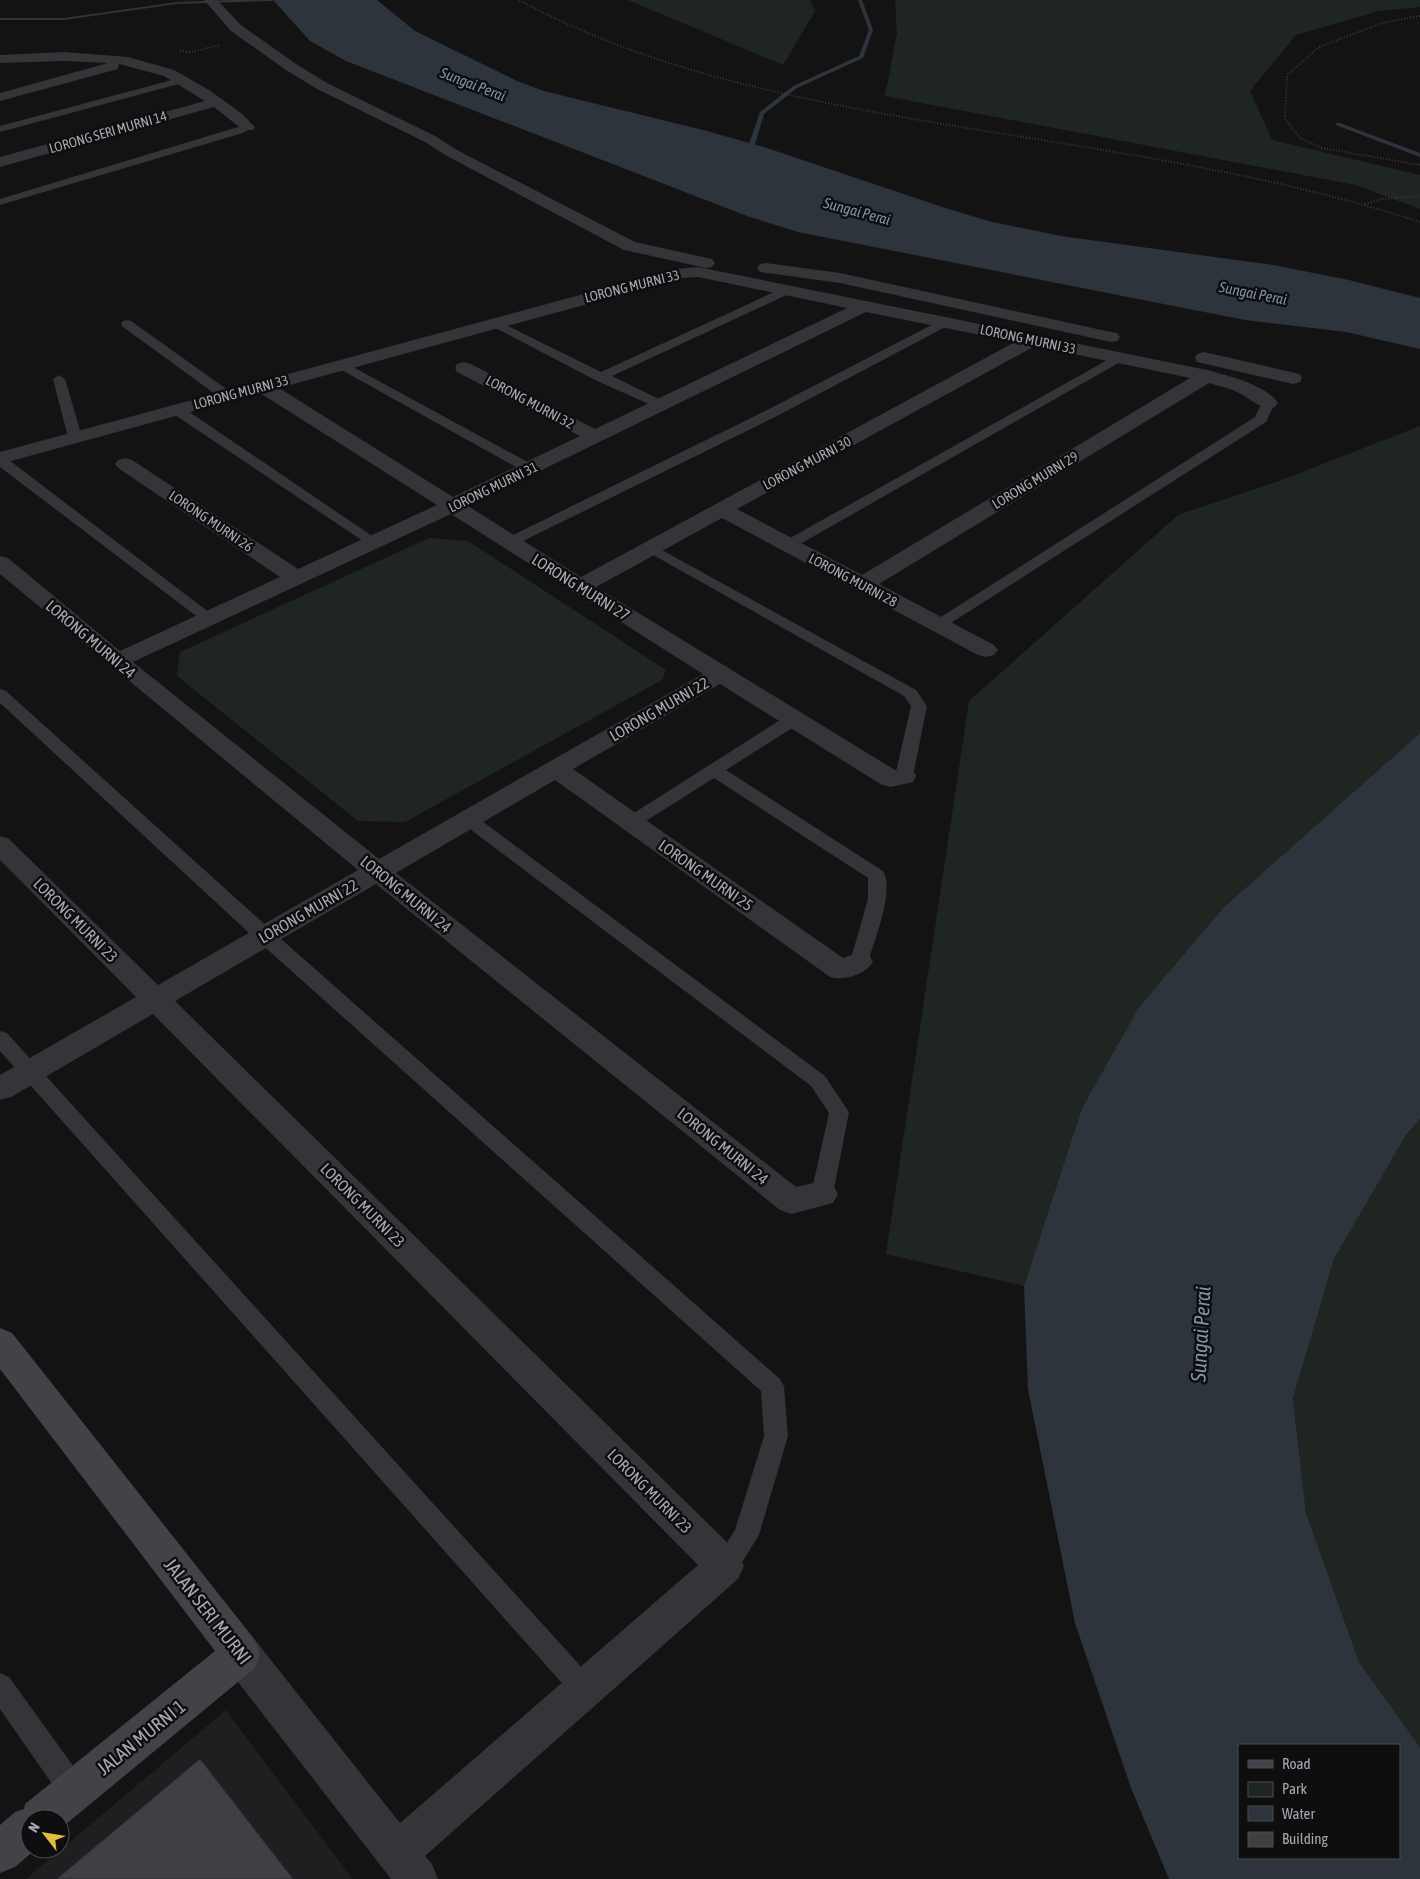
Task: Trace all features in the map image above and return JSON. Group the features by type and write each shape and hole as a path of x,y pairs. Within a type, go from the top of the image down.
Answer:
{"street":[{"path":"213,3 236,28 322,86 430,139 452,153 630,246 724,266 763,268 840,278 1128,341"},
{"path":"4,61 67,56 123,62 150,68 183,80 248,126"},
{"path":"0,97 109,68 123,62"},
{"name":"LORONG SERI MURNI 14","path":"0,162 216,102"},
{"name":"LORONG MURNI 33","path":"0,459 682,272 698,272 947,321 1207,376 1245,388 1268,403"},
{"name":"LORONG MURNI 31","path":"117,661 530,469 866,305"},
{"name":"LORONG MURNI 30","path":"581,586 1033,340"},
{"path":"1186,354 1293,378"},
{"name":"LORONG MURNI 32","path":"464,368 596,437"},
{"name":"LORONG MURNI 29","path":"862,585 1207,376"},
{"name":"LORONG MURNI 27","path":"262,386 720,674 891,779 904,776"},
{"name":"LORONG MURNI 26","path":"125,464 296,578"},
{"name":"LORONG MURNI 28","path":"721,509 986,650"},
{"name":"LORONG MURNI 24","path":"0,563 117,661 791,1200 822,1194"},
{"name":"LORONG MURNI 22","path":"0,1089 720,674"},
{"name":"LORONG MURNI 25","path":"556,768 840,970 859,962"},
{"name":"LORONG MURNI 23","path":"0,845 725,1566"},
{"name":"JALAN SERI MURNI","path":"0,1343 407,1866"},
{"path":"407,1866 585,1690 725,1566"},
{"name":"JALAN MURNI 1","path":"52,1809 241,1654"},
{"path":"0,1852 20,1835"}],"lane":[{"path":"0,129 183,80"},
{"path":"0,202 239,131 248,126"},
{"path":"600,377 787,290"},
{"path":"510,542 774,412 947,321"},
{"path":"492,323 660,405"},
{"path":"128,324 227,396"},
{"path":"788,545 1118,358"},
{"path":"342,365 530,469"},
{"path":"59,379 75,437"},
{"path":"938,625 1261,419 1268,403"},
{"path":"177,410 374,542"},
{"path":"0,459 209,619"},
{"path":"651,548 910,692 919,706 904,776"},
{"path":"0,694 265,936 772,1386 776,1436 746,1535 725,1566"},
{"path":"632,822 794,719"},
{"path":"714,770 877,875 877,899 859,962"},
{"path":"468,819 818,1081 839,1112 822,1194"},
{"path":"0,1038 585,1690"},
{"path":"0,1686 74,1791"}],"path":[{"path":"519,0 543,13 618,46 775,92 912,119 1242,175 1365,204 1420,222"},
{"path":"1420,16 1382,23 1320,47 1286,75 1285,119 1300,138 1322,148 1420,165"},
{"path":"1365,204 1382,198 1420,196"}],"shaded area":[{"path":"226,1710 353,1879 26,1879 50,1859 70,1859 70,1842"}],"green space":[{"path":"628,0 810,0 815,11 783,65"},
{"path":"895,0 1420,0 1420,7 1379,11 1296,35 1250,91 1272,140 1420,175 1420,209 1356,185 885,96 897,33"},
{"path":"1420,426 1420,733 1224,907 1139,1007 1082,1108 1024,1286 886,1254 969,701 1178,515 1279,481"},
{"path":"429,538 468,541 666,670 662,680 405,822 358,821 177,676 180,652"},
{"path":"1420,1119 1420,1747 1359,1662 1306,1513 1293,1397 1334,1259 1406,1135"}],"water":[{"name":"Sungai Perai","path":"273,0 377,0 415,31 517,81 544,91 707,131 770,149 992,222 1061,236 1273,265 1349,280 1420,298 1420,349 1346,332 1245,320 798,232 747,216 346,61 310,41"},
{"name":"Sungai Perai","path":"1420,733 1420,1119 1406,1135 1334,1259 1293,1398 1306,1513 1359,1662 1420,1747 1420,1879 1169,1879 1131,1788 1075,1623 1028,1389 1024,1286 1082,1108 1139,1007 1224,907"}],"building":[{"path":"200,1759 293,1879 57,1879"}],"waterway":[{"path":"0,19 64,19 177,3 272,0"},
{"path":"744,155 752,144 762,113 795,87 861,57 871,30 860,0"},
{"path":"1338,124 1420,155"}]}
